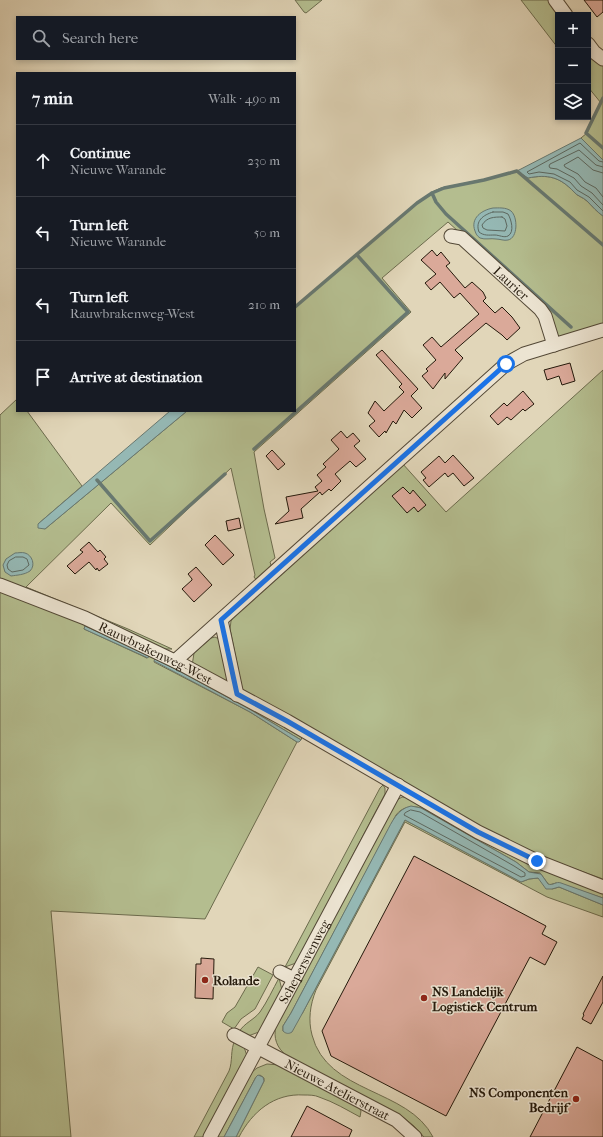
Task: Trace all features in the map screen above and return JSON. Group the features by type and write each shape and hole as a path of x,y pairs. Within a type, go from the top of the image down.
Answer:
{"street":[{"path":"555,0 564,12"},
{"path":"591,48 603,59"},
{"name":"Laurier","path":"450,236 462,238 540,309 545,316 554,345"},
{"path":"175,661 506,364 524,354 603,330"},
{"name":"Rauwbrakenweg-West","path":"0,585 25,596 85,618 175,661 287,721 478,832 537,861 603,887"},
{"path":"221,620 237,694"},
{"name":"Schepersvenweg","path":"210,1137 257,1046 398,785"},
{"path":"280,972 294,979"},
{"name":"Nieuwe Atelierstraat","path":"234,1034 396,1120 415,1137"}],"green space":[{"path":"295,0 322,0 306,13"},
{"path":"521,0 549,0 556,12 555,44"},
{"path":"591,53 603,63 603,160 581,138 587,133 601,103 591,91"},
{"path":"517,171 528,178 542,176 559,180 603,216 603,325 559,338 555,334 544,309 448,222 382,278 411,312 254,452 264,509 275,558 270,562 272,568 257,581 254,577 255,575 231,468 150,545 111,503 26,587 128,629 172,649 157,649 0,581 0,415 16,400 16,412 28,412 82,486 38,524 45,529 186,412 296,412 296,306 434,191 441,188 510,174"},
{"path":"603,370 603,879 556,862 537,859 246,696 242,688 230,629 231,621 234,616 402,463 446,512"},
{"path":"0,588 95,626 303,734 301,740 251,710 155,659 154,662 250,712 297,742 205,919 51,911 71,1137 0,1137","holes":["85,626 147,658 84,629"]},
{"path":"215,637 219,639 228,682 192,666 194,653 211,638"},
{"path":"383,785 385,788 385,794 296,963 285,967 380,788"},
{"path":"402,797 408,797 603,891 603,898 556,883 549,885 540,873 529,872 516,862 421,808 407,807 398,812 283,1026 283,1031 302,1014 405,820 521,882 538,878 552,889 559,887 603,905 603,917 547,897 405,822 316,990 312,1001 310,1024 312,1035 320,1054 334,1069 350,1080 406,1109 421,1121 433,1137 424,1137 403,1117 286,1055 280,1049 275,1039 276,1026 397,800"},
{"path":"258,967 273,975 255,1009 241,1019 234,1029 222,1022 227,1013 235,1007"},
{"path":"279,978 282,990 259,1032 248,1036 239,1032 260,1012"},
{"path":"235,1040 243,1044 247,1056 203,1137 194,1137 229,1071"},
{"path":"267,1064 280,1065 359,1107 361,1111 360,1117 317,1096 293,1095 283,1097 265,1106 250,1120 239,1137 236,1137 264,1081 264,1078 260,1075 256,1077 224,1137 217,1137 252,1072"}],"water":[{"path":"581,138 603,160 603,216 559,180 542,176 528,178 517,171"},
{"path":"493,208 507,209 511,211 515,218 515,232 514,235 508,240 480,238 475,231 474,222 478,215"},
{"path":"169,412 186,412 45,529 38,528 38,524"},
{"path":"15,553 24,553 30,556 33,566 30,571 11,576 5,572 3,565 6,559"},
{"path":"85,626 149,655 148,658 84,629"},
{"path":"155,658 251,710 301,740 297,742 250,712 154,661"},
{"path":"411,806 421,808 516,862 529,872 541,874 548,884 561,883 603,898 603,905 559,887 546,889 538,878 521,882 405,820 292,1032 285,1033 283,1031 283,1026 390,825 402,810"},
{"path":"258,1075 263,1077 264,1081 236,1137 224,1137 256,1077"}],"building":[{"path":"584,0 603,0 603,12 597,17"},
{"path":"432,250 437,256 441,252 450,263 446,266 465,288 472,282 483,292 486,298 483,301 495,313 502,307 520,328 507,340 486,323 455,350 463,358 445,379 445,373 433,389 422,376 428,371 426,369 436,360 423,345 432,337 441,347 479,314 460,293 454,298 440,282 431,290 425,283 436,274 421,260"},
{"path":"382,350 418,389 411,396 422,408 412,418 404,410 396,424 393,421 386,433 385,431 379,437 369,426 375,421 368,413 375,401 384,411 404,392 399,387 402,384 376,355"},
{"path":"570,363 575,381 562,385 559,376 547,380 544,370"},
{"path":"523,391 534,404 525,411 523,409 511,420 507,417 498,425 490,416 504,403 507,406"},
{"path":"341,431 347,438 353,433 360,441 354,446 366,459 356,467 350,461 335,474 341,481 331,491 329,489 322,495 320,492 301,509 303,518 275,524 289,511 286,497 318,491 315,487 322,481 317,475 326,467 323,464 339,449 331,440"},
{"path":"272,450 285,464 278,470 266,456"},
{"path":"453,455 474,478 464,486 453,473 448,477 445,473 429,487 423,480 426,478 421,472 439,456 445,463"},
{"path":"403,487 410,494 413,490 426,505 418,512 414,507 407,513 392,496"},
{"path":"239,518 241,528 228,531 226,521"},
{"path":"215,535 234,555 223,565 205,545"},
{"path":"89,542 98,552 100,550 106,557 104,559 108,564 99,571 97,568 96,570 89,562 75,574 67,566 83,552 80,550"},
{"path":"196,567 212,585 194,602 182,589 192,580 188,574"},
{"name":"NS Landelijk Logistiek Centrum","path":"414,856 546,926 542,934 557,942 545,965 530,957 446,1116 331,1056 322,1031"},
{"name":"Rolande","path":"201,958 214,959 213,999 195,998 196,964 201,964"},
{"path":"603,976 603,1002 591,1024 582,1019 583,1014"},
{"name":"NS Componenten Bedrijf","path":"577,1047 603,1061 603,1137 530,1137"},
{"path":"307,1106 352,1130 349,1137 291,1137"}],"waterway":[{"path":"603,98 586,133 603,148"},
{"path":"571,327 446,214 436,202 432,193 444,188 484,180 517,171 603,245"},
{"path":"296,306 417,203 432,193"},
{"path":"296,412 408,312 357,255"},
{"path":"254,449 296,412"},
{"path":"97,480 150,541 225,474"}],"place":[{"name":"Rolande","path":"205,980"},
{"name":"NS Landelijk Logistiek Centrum","path":"424,998"},
{"name":"NS Componenten Bedrijf","path":"576,1099"}],"route":[{"path":"506,364 221,620 237,694 287,721 478,832 537,861"}]}
